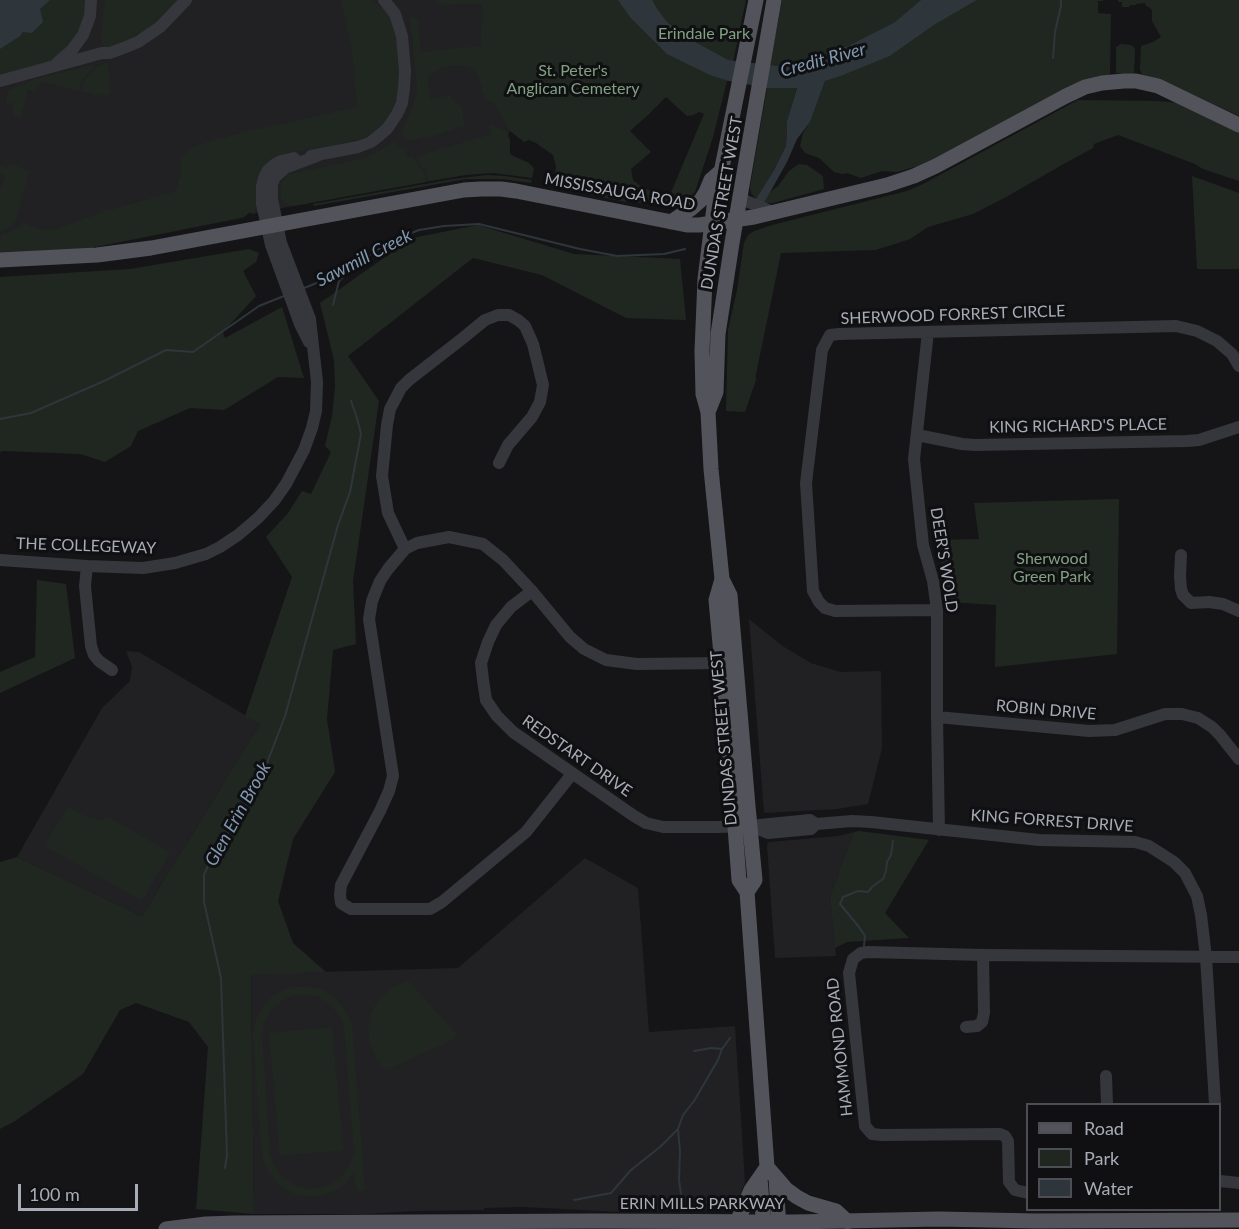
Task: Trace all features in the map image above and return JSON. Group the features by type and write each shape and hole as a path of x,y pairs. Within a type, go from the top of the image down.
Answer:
{"main road":[{"name":"DUNDAS STREET WEST","path":"742,826 729,595 722,579 711,469 708,411 703,394 702,351 705,279 712,223 756,0"},
{"name":"DUNDAS STREET WEST","path":"708,411 716,392 718,334 774,0"},
{"name":"MISSISSAUGA ROAD","path":"0,260 51,259 127,252 464,190 481,189 516,191 687,225 737,219 887,185 914,176 1093,84 1136,81 1158,86 1239,125"},
{"path":"671,222 701,200 711,180 721,171"},
{"name":"DUNDAS STREET WEST","path":"722,579 716,600 742,826 755,880 747,892 768,1174 779,1226"},
{"name":"DUNDAS STREET WEST","path":"763,1226 768,1174"},
{"path":"737,1222 751,1190 768,1174 802,1200 837,1211 848,1222"},
{"name":"ERIN MILLS PARKWAY","path":"166,1229 234,1223 594,1221 737,1222 779,1226 939,1219 1239,1220"}],"street":[{"path":"51,68 78,42 90,16 91,0"},
{"path":"0,81 126,47 147,36 169,19 186,0"},
{"name":"THE COLLEGEWAY","path":"0,560 143,568 176,563 220,547 238,535 274,501 286,484 304,450 312,428 317,395 317,367 305,322 284,267 271,245 272,226 262,204 262,186 268,170 281,160 317,156 371,142 387,129 398,114 402,103 405,71 402,36 395,14 384,0"},
{"path":"86,28 90,41 102,53"},
{"path":"741,199 773,212"},
{"path":"405,549 388,513 382,476 390,409 401,388 409,380 485,321 498,315 509,315 525,326 533,344 543,385 540,402 532,417 508,445 499,463"},
{"name":"SHERWOOD FORREST CIRCLE","path":"938,610 835,611 819,603 813,591 806,483 822,350 830,336 1176,326 1197,331 1236,351 1239,366"},
{"name":"DEER'S WOLD","path":"928,332 915,459 920,526 938,610 939,830"},
{"name":"KING RICHARD'S PLACE","path":"917,435 975,445 1187,441 1199,440 1239,427"},
{"path":"572,774 526,832 442,902 430,909 351,909 341,903 339,895 341,885 380,811 393,776 369,619 372,601 380,581 405,549 417,543 449,537 483,544 503,560 570,637 584,649 606,660 637,664 722,663"},
{"path":"1181,555 1181,589 1183,595 1191,603 1223,604 1239,611"},
{"path":"87,566 85,586 91,645 99,661 112,670"},
{"name":"REDSTART DRIVE","path":"532,591 511,608 496,625 481,663 486,700 497,717 513,732 572,774 646,823 663,826 742,826"},
{"name":"ROBIN DRIVE","path":"937,717 1089,731 1115,730 1165,714 1182,714 1198,718 1212,727 1239,759"},
{"name":"KING FORREST DRIVE","path":"742,826 810,820 816,824 852,821 1039,840 1135,842 1149,846 1174,862 1185,873 1197,896 1202,915 1215,1103"},
{"name":"HAMMOND ROAD","path":"1026,1193 1015,1190 1009,1182 1008,1141 1005,1136 1000,1134 882,1135 872,1134 865,1126 849,973 853,959 861,953 868,952 1239,957"},
{"path":"966,1027 977,1026 982,1022 984,1013 983,955"},
{"path":"1106,1076 1107,1103"},
{"path":"1221,1179 1239,1183"}],"shaded area":[{"path":"0,0 518,0 513,118 504,151 478,173 252,214 250,212 237,219 85,249 0,253"},
{"path":"749,619 781,645 811,663 840,672 881,671 882,748 868,804 837,809 764,813"},
{"path":"126,651 139,652 260,724 142,916 17,857 102,708 130,681 132,667"},
{"path":"854,832 830,896 836,956 775,958 767,845 769,842 838,836"},
{"path":"585,858 638,888 649,1032 735,1026 745,1182 736,1205 724,1209 655,1211 654,1209 622,1212 522,1207 366,1214 254,1214 251,974 458,968"}],"green space":[{"path":"50,0 86,0 82,26 71,44 51,61 0,77 0,49 23,32 33,33 43,22 40,9"},
{"path":"105,0 179,0 155,23 132,38 104,48 101,38"},
{"path":"341,0 372,0 390,15 396,28 400,64 398,93 385,121 371,134 340,144 286,153 271,160 261,171 257,180 255,210 244,217 85,249 0,253 2,235 20,227 23,223 44,230 57,229 100,213 176,191 181,174 181,160 194,146 357,107 352,49"},
{"path":"437,0 746,0 729,81 727,81 713,137 695,192 684,202 671,208 626,202 552,187 553,185 585,190 553,182 556,167 553,155 536,143 529,140 524,142 510,131 495,104 485,98 478,75 473,69 465,66 444,67 435,71 428,77 428,86 431,99 450,95 454,102 461,106 465,126 428,138 427,136 409,140 404,137 401,133 416,96 417,85 410,17 414,17 418,22 421,52 481,46 482,4 442,5","holes":["666,97 687,116 699,112 704,114 670,195 667,197 643,188 633,180 631,169 651,152 630,131"]},
{"path":"782,0 921,0 895,22 848,46 797,63 778,66 770,65"},
{"path":"977,0 1103,0 1098,1 1098,13 1111,14 1110,74 925,164 897,172 882,171 861,178 847,173 834,172 819,158 805,153 800,146 803,133 810,122 825,81 890,56 934,25"},
{"path":"1118,0 1239,0 1239,116 1166,82 1142,75 1141,46 1161,37 1152,21 1152,10 1145,3 1122,7 1122,2"},
{"path":"1121,44 1135,48 1134,74 1116,73 1116,47"},
{"path":"108,64 110,94 98,94 97,97 81,91 84,82 96,68"},
{"path":"94,65 81,81 78,91 45,82 33,91 28,90 21,117 13,116 12,103 7,103 9,90 35,79"},
{"path":"797,87 787,121 786,146 756,199 750,187 767,88"},
{"path":"1078,100 1158,101 1190,104 1239,131 1239,181 1118,135 1094,144 1093,148 973,214 928,227 910,239 876,250 781,253 756,380 745,412 726,411 728,330 744,243 748,235 772,225 907,191"},
{"path":"493,125 506,131 510,140 511,155 532,166 534,169 532,178 493,173 429,181 425,169 419,163 419,156 491,134 489,126"},
{"path":"393,142 406,150 407,157 414,157 425,174 426,182 294,206 284,203 281,199 280,187 290,174 361,159"},
{"path":"12,164 29,171 16,221 9,228 0,232 0,188 5,175 0,174 0,166 8,168"},
{"path":"799,164 807,165 823,176 824,189 773,203 764,203 770,192 778,186 789,171"},
{"path":"487,175 532,180 531,183 503,179 466,179 314,206 313,204 453,179"},
{"path":"1192,176 1239,193 1239,269 1197,269"},
{"path":"478,225 574,254 680,259 686,320 626,318 542,275 473,258 348,356 379,401 353,581 356,644 333,650 327,719 335,772 293,839 278,901 293,943 326,972 251,975 254,1214 196,1209 208,1047 189,1022 136,1003 120,1010 83,1074 0,1129 0,862 17,857 142,916 260,724 245,716 292,577 266,537 288,513 302,491 311,494 331,452 325,446 332,416 335,386 334,360 320,303 412,238"},
{"path":"249,249 259,253 256,262 243,271 256,296 223,332 225,338 282,307 304,378 278,377 224,410 190,408 138,431 131,446 105,462 80,454 0,452 0,277 130,269"},
{"name":"Sherwood Green Park","path":"1119,499 1117,654 995,667 996,605 949,602 945,575 934,540 979,539 974,503"},
{"path":"37,580 66,584 75,658 0,693 0,672 35,657"},
{"path":"68,806 84,816 103,820 110,818 170,852 142,901 45,846"},
{"path":"854,832 929,840 885,913 909,938 847,942 835,948 830,896"},
{"path":"408,981 456,1034 454,1039 386,1070 376,1058 370,1043 368,1027 372,1011 380,998 393,987"},
{"path":"292,987 319,988 332,995 343,1007 352,1025 365,1191 357,1191 354,1172 346,1183 333,1192 311,1197 295,1194 284,1189 266,1167 262,1155 253,1035 256,1019 263,1007 274,995","holes":["293,996 319,997 330,1004 344,1025 354,1152 350,1165 332,1184 307,1189 283,1178 270,1155 262,1034 271,1010 281,1001"]},
{"path":"332,1027 343,1150 280,1156 269,1033"}],"water":[{"path":"0,0 50,0 40,9 43,22 32,33 23,32 0,49"},
{"name":"Credit River","path":"618,0 652,0 667,22 684,36 728,60 778,66 797,63 848,46 895,22 921,0 977,0 934,25 890,56 825,81 810,122 797,139 764,203 756,199 786,146 787,121 797,88 767,88 729,81 710,75 667,54 630,17"}],"waterway":[{"path":"1053,58 1061,0"},
{"name":"Sawmill Creek","path":"304,288 358,263 391,241 419,230 444,226 479,224 617,256 664,254 685,249"},
{"name":"Glen Erin Brook","path":"333,305 339,281 354,267"},
{"name":"Sawmill Creek","path":"0,419 31,413 104,381 166,350 193,352 259,306 284,296"},
{"name":"Glen Erin Brook","path":"225,1168 227,1155 221,978 204,902 204,875 213,854 239,817 262,776 285,716 338,525 350,492 361,434 351,401"},
{"name":"Glen Erin Brook","path":"864,946 865,936 840,904 843,897 858,891 868,892 883,879 893,841"},
{"name":"Glen Erin Brook","path":"681,1194 678,1129 683,1115 694,1101 730,1038"},
{"path":"694,1051 722,1049"},
{"path":"574,1200 611,1193 631,1170 678,1129"}],"park label":[{"name":"Erindale Park","path":"704,34"},
{"name":"St. Peter's Anglican Cemetery","path":"573,80"}]}
